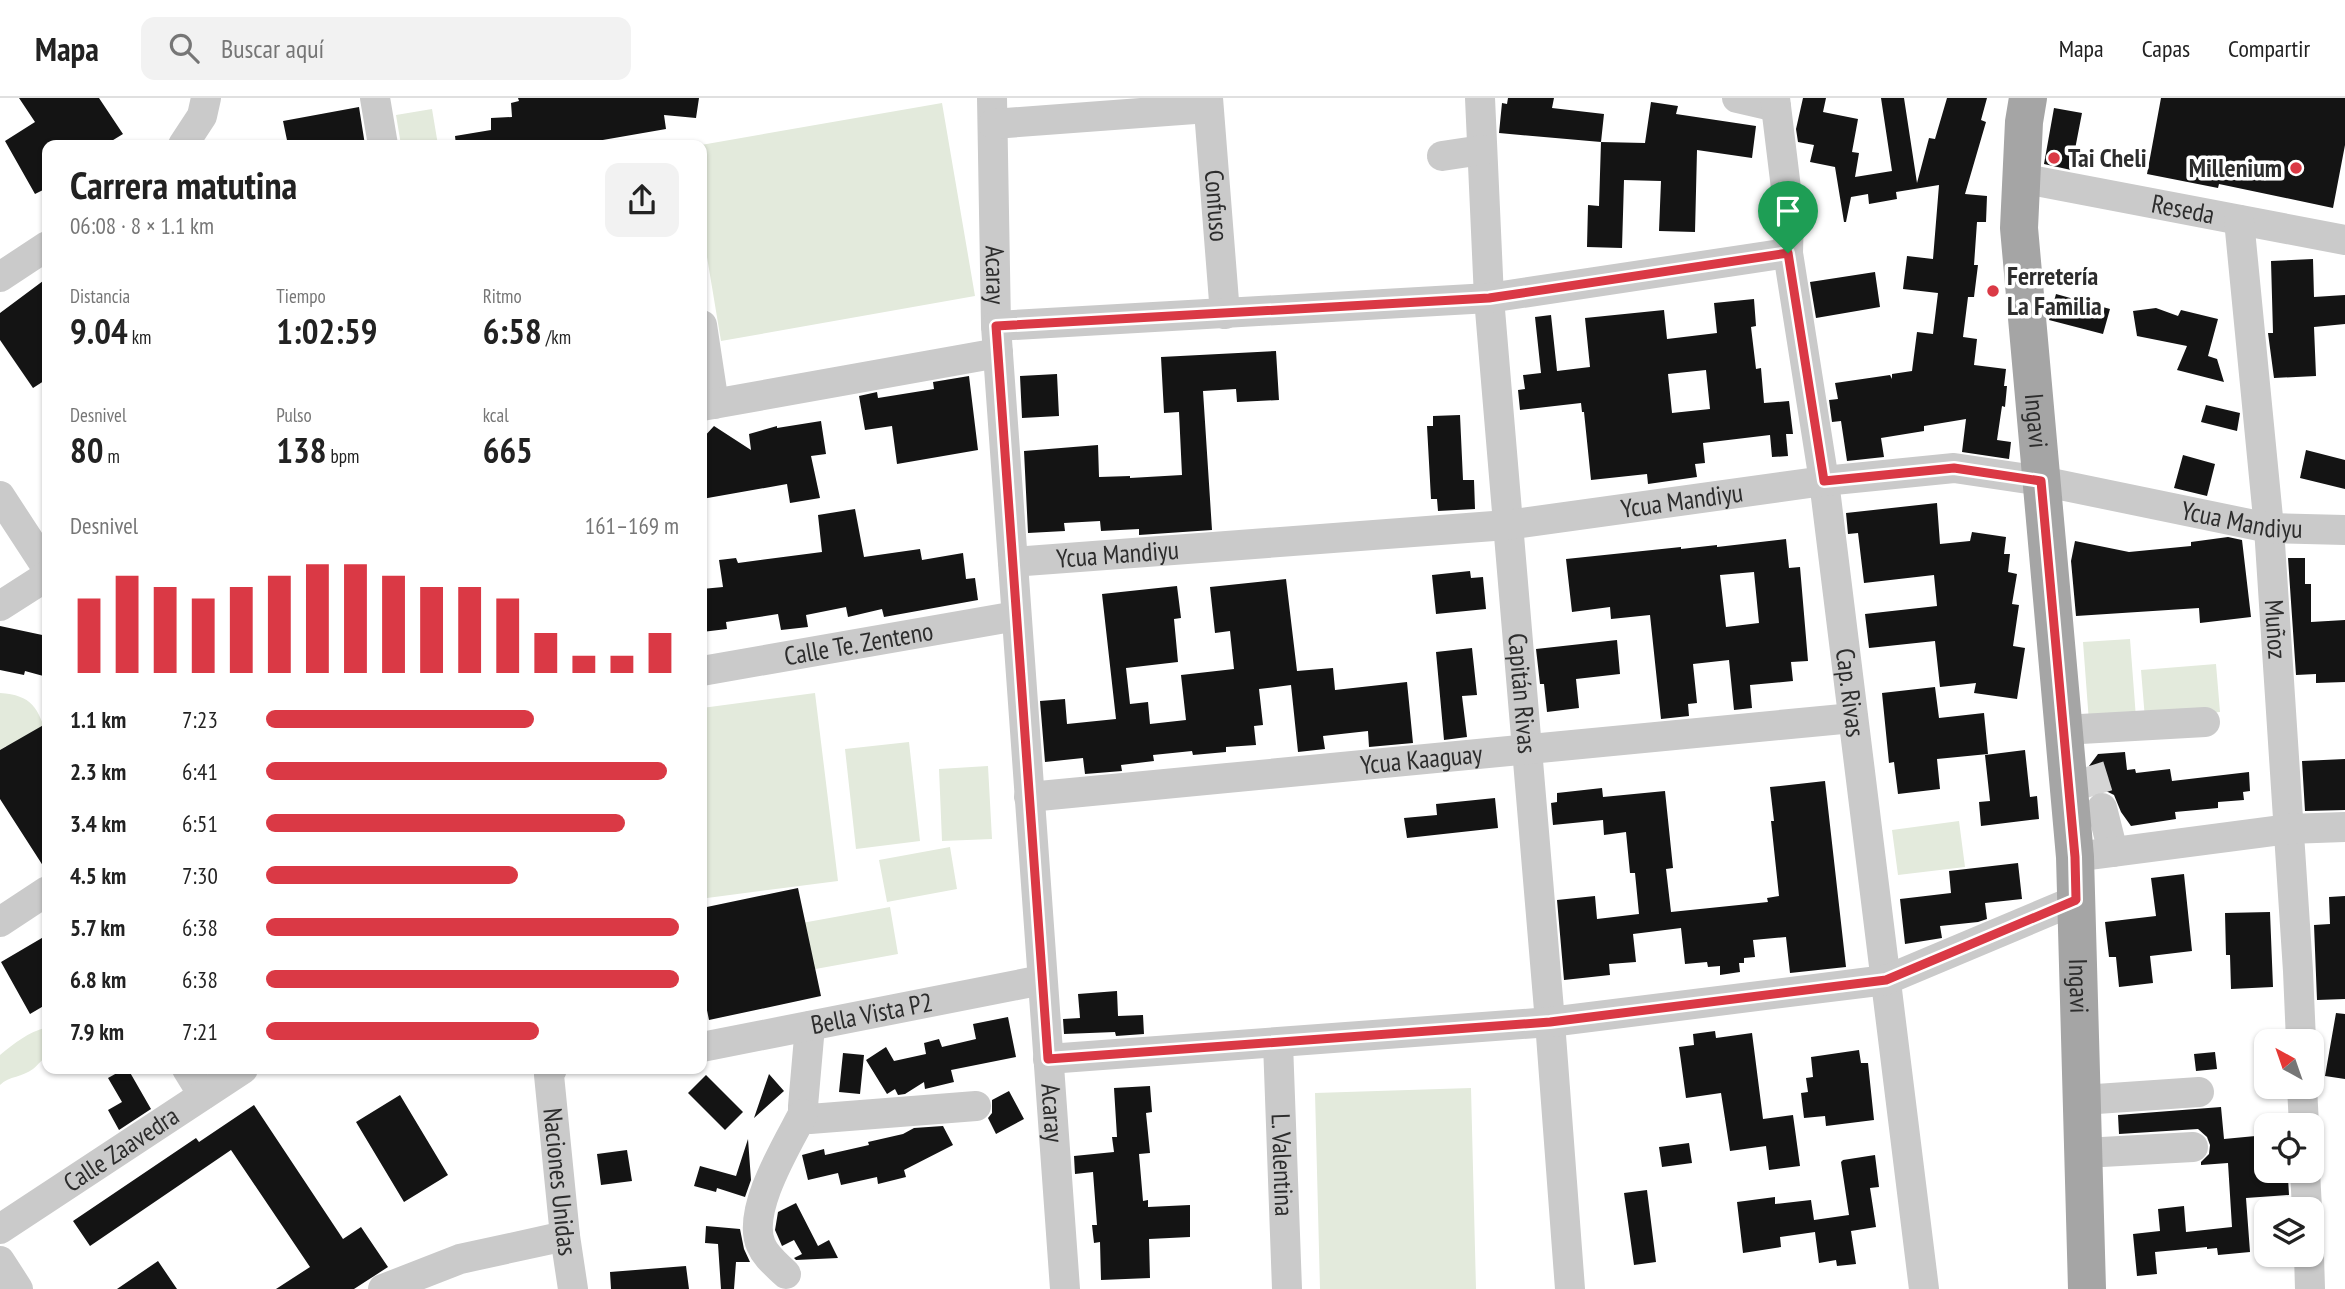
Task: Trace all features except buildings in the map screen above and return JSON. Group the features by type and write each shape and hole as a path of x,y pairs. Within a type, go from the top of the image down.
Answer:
{"main road":[{"name":"Ingavi","path":"2028,98 2020,178 2019,228 2041,481 2073,752 2087,1289"}],"street":[{"path":"186,140 202,116 206,98"},
{"path":"375,98 382,140"},
{"name":"Capitán Rivas","path":"1480,98 1489,298 1570,1289"},
{"path":"1737,98 1775,102"},
{"name":"Cap. Rivas","path":"1775,102 1788,213 1788,253 1824,481 1924,1289"},
{"path":"992,111 1208,103"},
{"name":"Confuso","path":"1208,103 1224,314"},
{"name":"Acaray","path":"992,111 997,340 1065,1289"},
{"path":"1442,156 1482,150"},
{"name":"Reseda","path":"2020,178 2345,240"},
{"name":"Muñoz","path":"2239,220 2269,528 2300,1029"},
{"path":"0,278 42,249"},
{"path":"708,405 997,340 1224,314 1489,298 1788,253"},
{"name":"Ycua Mandiyu","path":"1013,562 1507,525 1824,481 1954,468 2041,481 2269,528 2345,530"},
{"path":"0,496 42,560"},
{"path":"0,606 42,579"},
{"name":"Calle Te. Zenteno","path":"707,670 1016,616"},
{"name":"Ycua Kaaguay","path":"1030,797 1853,718"},
{"path":"2073,752 2205,722"},
{"path":"2102,808 2113,852"},
{"path":"2075,857 2288,829 2345,827"},
{"path":"0,922 42,894"},
{"path":"1048,1059 1550,1022 1886,980 2076,900"},
{"name":"Bella Vista P2","path":"707,1046 1042,980"},
{"path":"786,1274 767,1256 760,1243 759,1216 768,1181 803,1114 810,1026"},
{"name":"L. Valentina","path":"1278,1043 1287,1289"},
{"path":"190,1074 204,1095"},
{"name":"Calle Zaavedra","path":"0,1229 236,1074"},
{"name":"Naciones Unidas","path":"550,1074 565,1236 573,1289"},
{"path":"2082,1100 2199,1092"},
{"path":"803,1114 810,1119 976,1106"},
{"path":"2084,1153 2193,1147"},
{"path":"383,1289 460,1259 565,1236"},
{"path":"0,1262 18,1289"},
{"path":"2309,1267 2310,1289"}],"shaded area":[{"path":"942,103 975,296 721,341 707,257 707,144"},
{"path":"432,109 437,140 400,140 396,115"},
{"path":"2130,639 2136,718 2089,722 2083,642"},
{"path":"2216,664 2220,712 2145,719 2141,670"},
{"path":"0,693 11,694 27,700 37,711 42,722 42,740 22,757 6,746 0,750"},
{"path":"815,693 838,881 707,898 707,707"},
{"path":"909,742 920,841 856,849 845,749"},
{"path":"988,766 992,839 942,841 939,769"},
{"path":"1959,821 1965,867 1898,875 1892,830"},
{"path":"950,847 957,889 887,902 879,860"},
{"path":"890,907 898,954 810,970 802,923"},
{"path":"42,1029 42,1060 29,1072 0,1085 0,1055"},
{"path":"1471,1088 1476,1289 1320,1289 1315,1093"}],"tunnel":[{"path":"2089,766 2102,808"}],"place":[{"name":"Tai Cheli","path":"2054,158"},
{"name":"Millenium","path":"2296,168"},
{"name":"Ferretería La Familia","path":"1993,291"}],"route":[{"path":"1788,253 1824,481 1954,468 2041,481 2075,857 2076,900 1886,980 1550,1022 1048,1059 996,326 1489,298 1788,253"}]}
